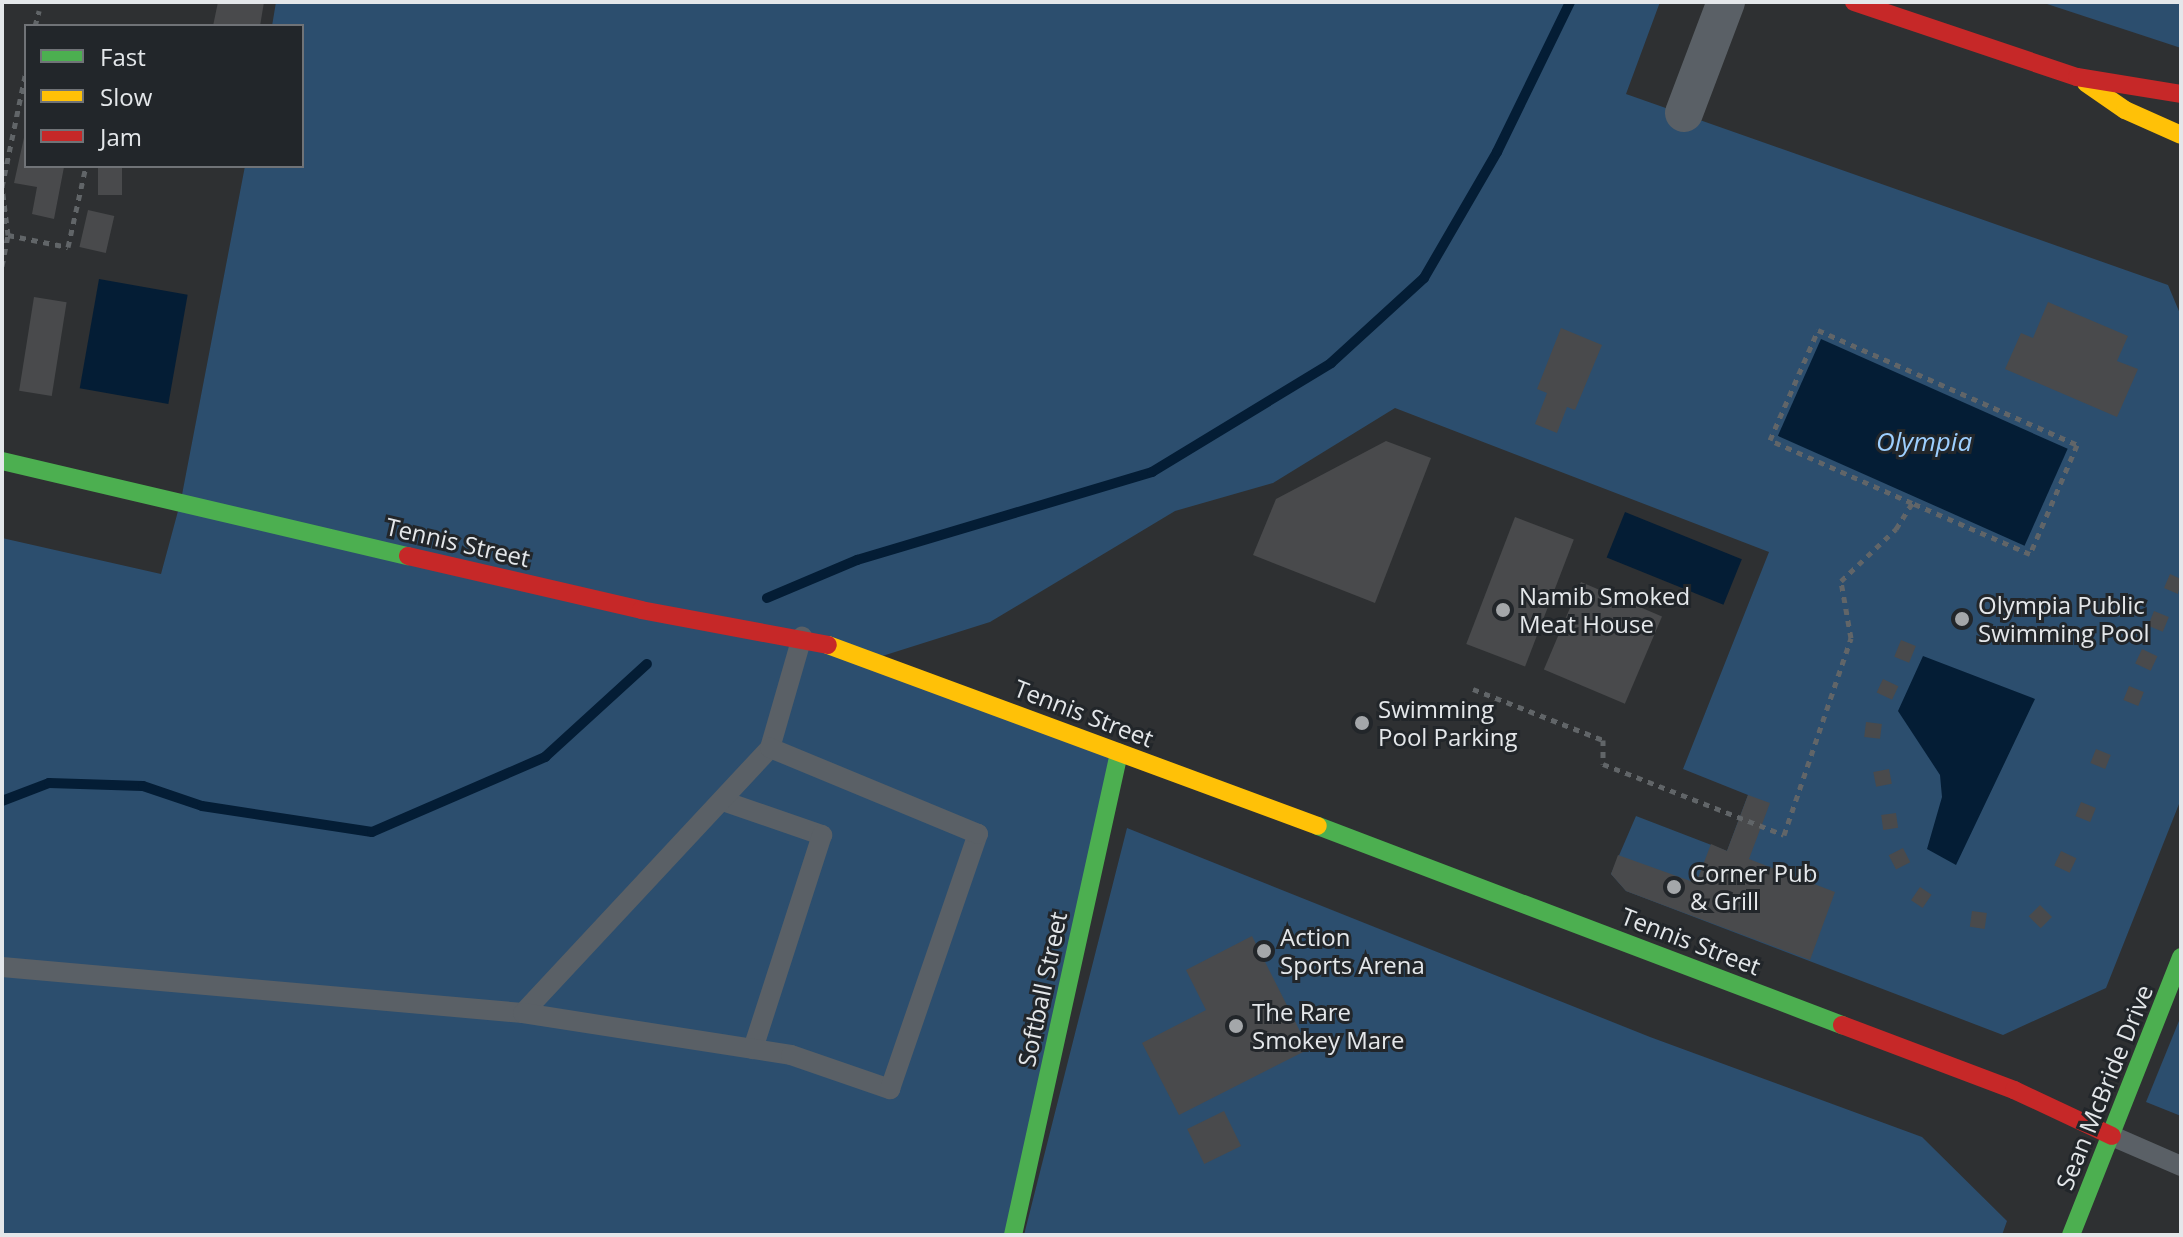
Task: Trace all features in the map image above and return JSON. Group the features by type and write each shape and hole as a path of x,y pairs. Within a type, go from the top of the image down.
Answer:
{"street":[{"path":"1684,113 1726,2"},
{"path":"1854,2 2077,77 2181,94"},
{"path":"2077,77 2125,110 2181,135"},
{"name":"Tennis Street","path":"2,461 641,610 802,637 875,658 1119,753 2000,1084 2112,1136"},
{"name":"Softball Street","path":"1013,1235 1119,753"},
{"name":"Sean McBride Drive","path":"2071,1235 2181,957"}],"lane":[{"path":"523,1013 770,748 802,637"},
{"path":"2,967 523,1013 791,1055 890,1089 978,834 770,748"},
{"path":"723,801 822,835 753,1049"},
{"path":"2112,1136 2181,1166"}],"path":[{"path":"36,24 39,11"},
{"path":"2,266 8,235 2,187 24,81"},
{"path":"8,235 68,247 86,168"},
{"path":"1818,330 2077,445 2030,554 1912,503 1770,440 1818,330"},
{"path":"1473,689 1603,740 1603,764 1784,835 1851,638 1841,581 1896,529 1912,503"}],"shaded area":[{"path":"276,2 1660,2 1626,94 2168,285 2181,316 2181,799 2106,988 2003,1035 1626,891 1611,874 1636,816 1727,851 1748,795 1683,769 1769,552 1395,408 1273,483 1175,511 990,622 876,658 1119,753 1013,1235 2,1235 2,538 161,574 181,500 245,168 304,168 304,24 272,24"},
{"path":"2041,2 2181,2 2181,48"},
{"name":"Action Sports Arena","path":"1127,828 1650,1037 1922,1137 2007,1221 2002,1235 1024,1235"},
{"path":"2181,1016 2181,1116 2146,1102"}],"water":[{"path":"99,279 188,295 168,404 80,388"},
{"name":"Olympia","path":"1821,339 2068,449 2025,546 1778,436"},
{"path":"1625,512 1742,559 1723,605 1607,557"},
{"path":"1923,656 2035,699 1956,865 1927,849 1942,797 1940,775 1898,711"}],"building":[{"path":"218,2 264,2 260,24 213,24"},
{"path":"24,138 24,168 64,168 54,219 32,214 37,187 14,183"},
{"path":"98,168 122,168 122,195 98,195"},
{"path":"88,210 114,216 106,253 79,247"},
{"path":"34,297 67,302 52,396 19,391"},
{"path":"2048,302 2128,336 2117,361 2138,369 2117,417 2005,369 2021,333 2033,338"},
{"path":"1561,328 1602,345 1575,410 1567,407 1557,433 1535,424 1547,393 1537,389"},
{"path":"1386,441 1431,458 1375,603 1253,555 1276,499"},
{"path":"1515,517 1574,540 1525,667 1466,644"},
{"path":"2170,574 2181,579 2178,594 2164,588"},
{"path":"1581,582 1662,616 1625,704 1544,669"},
{"path":"2154,611 2169,617 2163,632 2148,626"},
{"path":"1901,640 1916,646 1909,663 1894,657"},
{"path":"2142,649 2157,656 2151,671 2135,664"},
{"path":"1883,679 1898,686 1892,700 1877,693"},
{"path":"2129,686 2144,692 2138,706 2123,700"},
{"path":"1866,722 1882,724 1880,739 1864,737"},
{"path":"2096,749 2111,755 2105,769 2090,763"},
{"path":"1889,769 1892,784 1876,787 1873,772"},
{"path":"1748,795 1770,803 1749,859 1835,892 1810,960 1626,891 1611,874 1618,855 1696,883 1711,844 1727,851"},
{"path":"2081,802 2096,808 2090,822 2075,816"},
{"path":"1896,813 1898,828 1883,830 1881,815"},
{"path":"1903,848 1910,862 1896,870 1889,855"},
{"path":"2061,851 2076,858 2070,873 2054,866"},
{"path":"1920,887 1932,895 1923,908 1911,900"},
{"path":"2040,905 2052,917 2041,928 2029,916"},
{"path":"1972,911 1987,913 1985,929 1970,927"},
{"name":"The Rare Smokey Mare","path":"1252,936 1309,1049 1179,1115 1142,1043 1206,1010 1186,970"},
{"path":"1224,1111 1241,1146 1204,1164 1187,1129"}],"waterway":[{"path":"767,598 857,560 1152,472 1331,363 1424,278 1497,152 1570,2"},
{"path":"2,801 49,783 143,786 202,806 372,832 545,757 647,664"}],"traffic: fast":[{"path":"2,461 408,556"},
{"path":"1013,1235 1119,753"},
{"path":"1318,826 1842,1025"},
{"path":"2071,1235 2181,957"}],"traffic: slow":[{"path":"2086,83 2125,110 2181,135"},
{"path":"828,645 1318,826"}],"traffic: jam":[{"path":"1854,2 2077,77 2181,94"},
{"path":"408,556 641,610 828,645"},
{"path":"1842,1025 2014,1090 2112,1136"}],"place":[{"name":"Namib Smoked Meat House","path":"1503,610"},
{"name":"Olympia Public Swimming Pool","path":"1962,619"},
{"name":"Swimming Pool Parking","path":"1362,723"},
{"name":"Corner Pub & Grill","path":"1674,887"},
{"name":"Action Sports Arena","path":"1264,951"},
{"name":"The Rare Smokey Mare","path":"1236,1026"}]}
